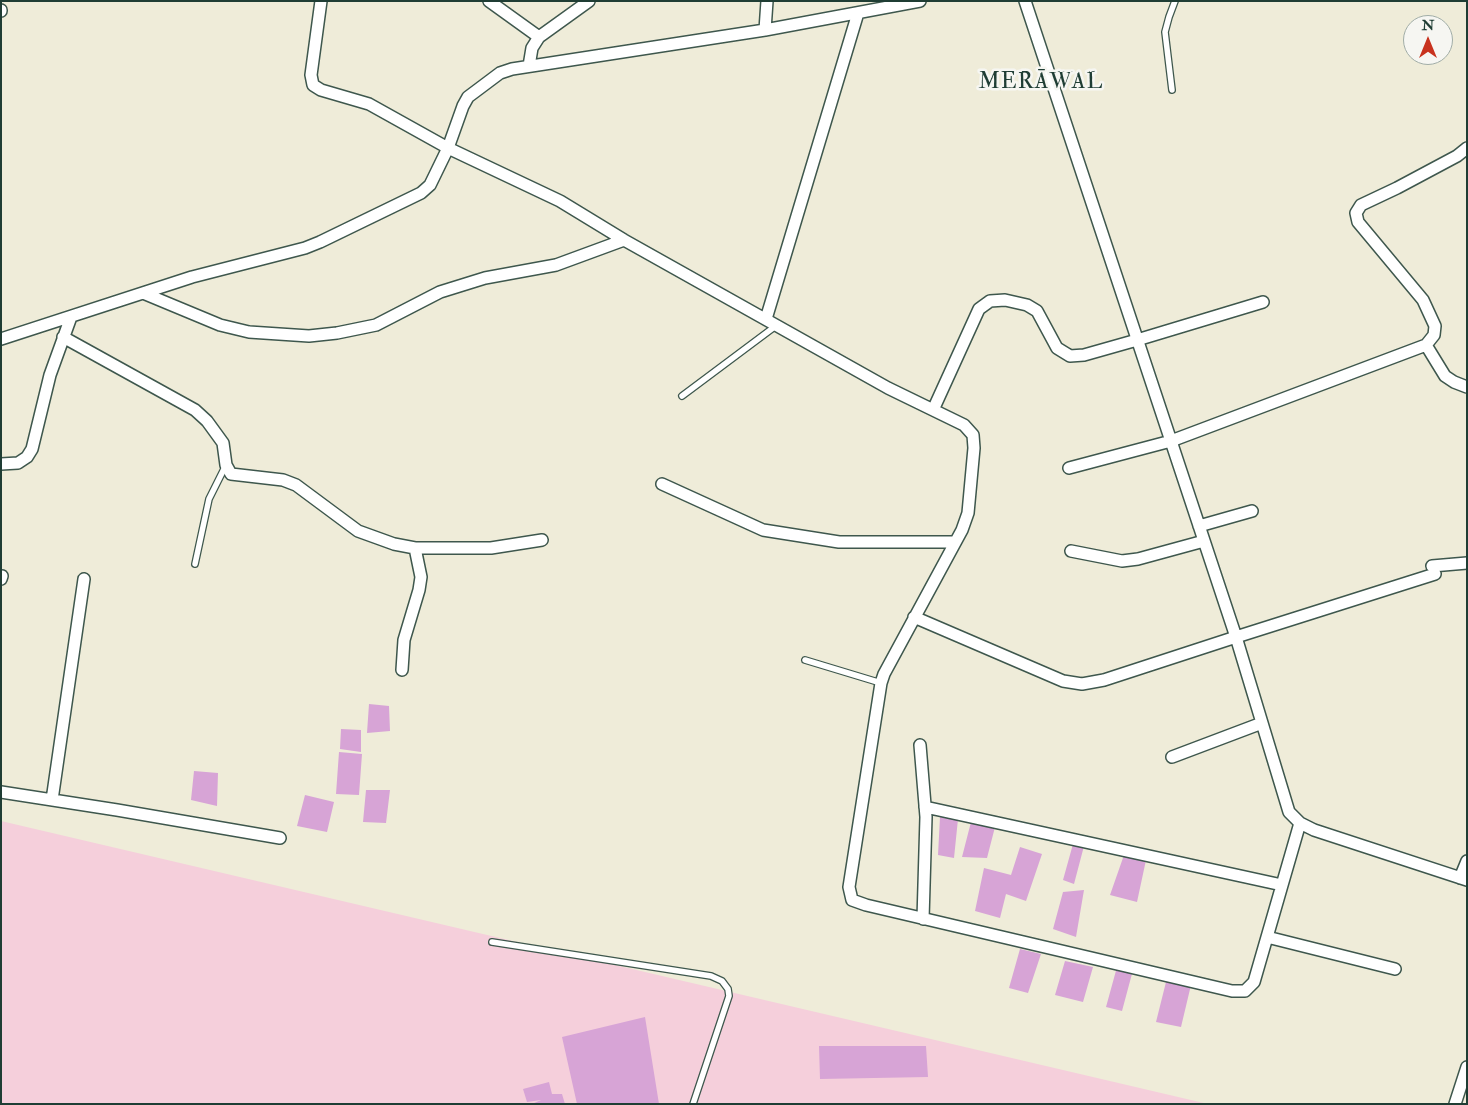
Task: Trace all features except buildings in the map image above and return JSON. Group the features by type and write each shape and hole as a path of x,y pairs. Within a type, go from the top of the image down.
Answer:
{"street":[{"path":"322,1 311,74 313,84 321,90 369,104 448,148 560,201 624,240 888,388 964,425 973,435 974,448 968,513 962,530 884,674 881,683 849,887 852,900 923,919 1232,991 1246,991 1254,982 1300,823"},
{"path":"489,1 539,37"},
{"path":"529,66 532,48 539,37 589,1"},
{"path":"765,30 767,1"},
{"path":"1,339 207,272 304,248 422,193 430,185 448,148 468,97 500,72 765,30 866,8 920,1"},
{"path":"1025,1 1236,637 1289,812 1300,823 1314,830 1463,879 1467,861"},
{"path":"766,319 866,8"},
{"path":"1069,468 1171,441 1426,345 1434,335 1435,326 1423,300 1358,222 1356,213 1361,204 1457,156 1467,148"},
{"path":"143,293 220,325 249,332 309,336 337,333 376,325 426,298 485,278 556,265 624,240"},
{"path":"933,410 979,309 990,302 1005,300 1027,305 1037,311 1057,348 1070,356 1084,355 1263,302"},
{"path":"1,464 18,463 27,457 32,449 50,375 71,317"},
{"path":"64,337 195,410 207,421 223,443 226,465 231,474 283,480 296,485 358,531 394,544 415,548 491,548 542,540"},
{"path":"1426,345 1445,376 1467,387"},
{"path":"662,484 763,530 839,542 955,542"},
{"path":"1199,526 1252,510"},
{"path":"1070,551 1122,561 1138,560 1204,541"},
{"path":"402,670 404,640 421,577 415,548"},
{"path":"914,618 1063,681 1082,684 1104,680 1434,570 1467,563"},
{"path":"52,800 84,579"},
{"path":"1172,757 1262,722"},
{"path":"920,745 926,849 923,919"},
{"path":"1,792 280,838"},
{"path":"925,807 1282,885"},
{"path":"1267,937 1396,969"},
{"path":"1455,1104 1467,1067"}],"lane":[{"path":"1172,90 1165,32 1175,1"},
{"path":"682,396 777,325"},
{"path":"195,564 210,500 226,465"},
{"path":"805,660 881,683"},
{"path":"492,942 711,976 722,981 728,989 729,996 693,1104"}],"shaded area":[{"path":"1,821 1208,1104 1,1104"}],"district":[{"name":"MERĀWAL","path":"1041,83"}]}
